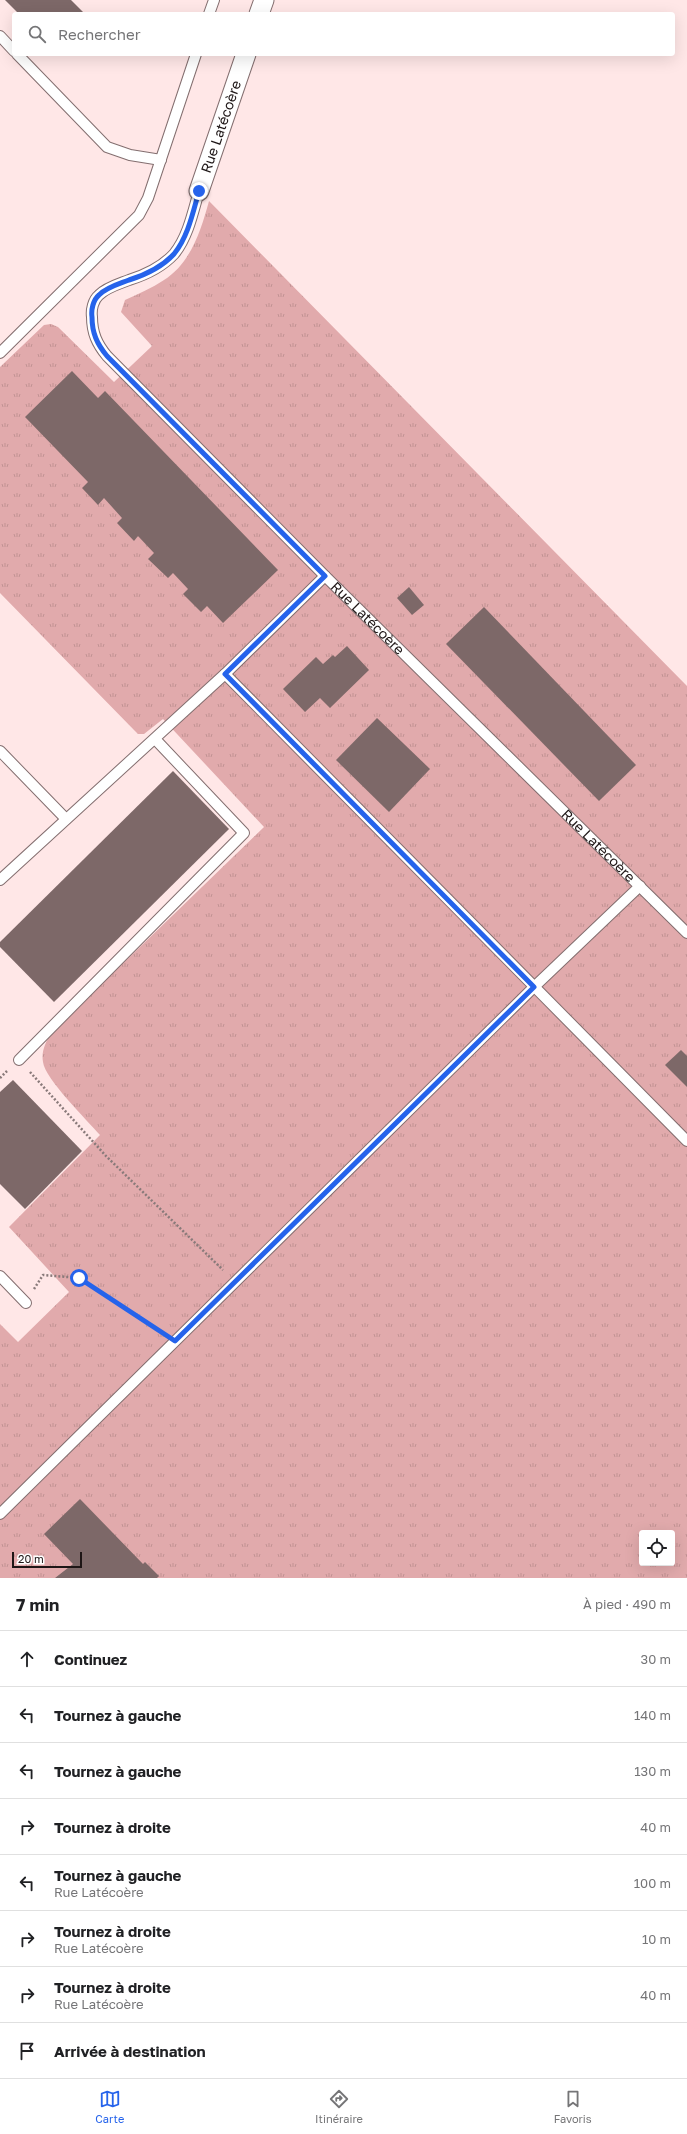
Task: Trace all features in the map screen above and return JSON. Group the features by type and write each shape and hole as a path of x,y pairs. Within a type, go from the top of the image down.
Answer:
{"street":[{"path":"260,12 264,0"},
{"name":"Rue Latécoère","path":"199,191 245,56"}],"lane":[{"path":"210,12 214,0"},
{"path":"0,36 12,49"},
{"path":"19,56 107,147 130,155 161,160"},
{"path":"0,353 139,215 148,198 195,56"},
{"name":"Rue Latécoère","path":"199,191 185,236 174,253 159,267 131,280 112,286 98,295 91,310 92,328 98,344 107,356 325,576 687,933"},
{"path":"0,880 225,674 325,576"},
{"path":"225,674 687,1142"},
{"path":"19,1060 244,833 155,739"},
{"path":"0,751 66,819"},
{"path":"0,1514 534,987 640,886"},
{"path":"0,1276 26,1303"}],"path":[{"path":"0,1078 19,1060 106,1156 235,1282"},
{"path":"26,1303 43,1275 79,1278 175,1341"}],"green space":[{"path":"209,201 687,686 687,1578 0,1578 0,1324 18,1342 69,1292 9,1227 100,1135 58,1089 45,1069 43,1062 44,1047 51,1033 264,827 163,719 144,734 138,734 0,593 0,367 44,325 51,324 58,327 114,382 152,346 121,312 125,300 145,291 173,273 188,255 198,234"}],"building":[{"path":"5,0 71,0 83,12 17,12"},
{"path":"72,371 98,398 105,391 278,570 223,623 207,606 201,612 183,594 188,589 173,573 168,578 148,559 154,553 138,536 134,541 117,523 122,518 104,498 98,505 82,488 88,482 25,417"},
{"path":"409,587 424,605 412,615 397,598"},
{"path":"484,607 636,765 599,801 446,644"},
{"path":"347,646 369,670 330,708 320,698 305,712 283,689 316,657 323,664 333,655 335,657"},
{"path":"377,718 430,769 389,812 336,760"},
{"path":"173,771 229,829 54,1002 0,947 0,942"},
{"path":"681,1050 687,1056 687,1087 665,1065"},
{"path":"13,1080 82,1151 25,1209 0,1184 0,1092"},
{"path":"80,1499 143,1564 145,1562 159,1576 157,1578 55,1578 73,1564 44,1534"}],"route":[{"path":"79,1278 175,1341 534,987 225,674 325,576 107,356 98,344 92,328 91,310 98,295 112,286 131,280 159,267 174,253 185,236 199,191"}]}
